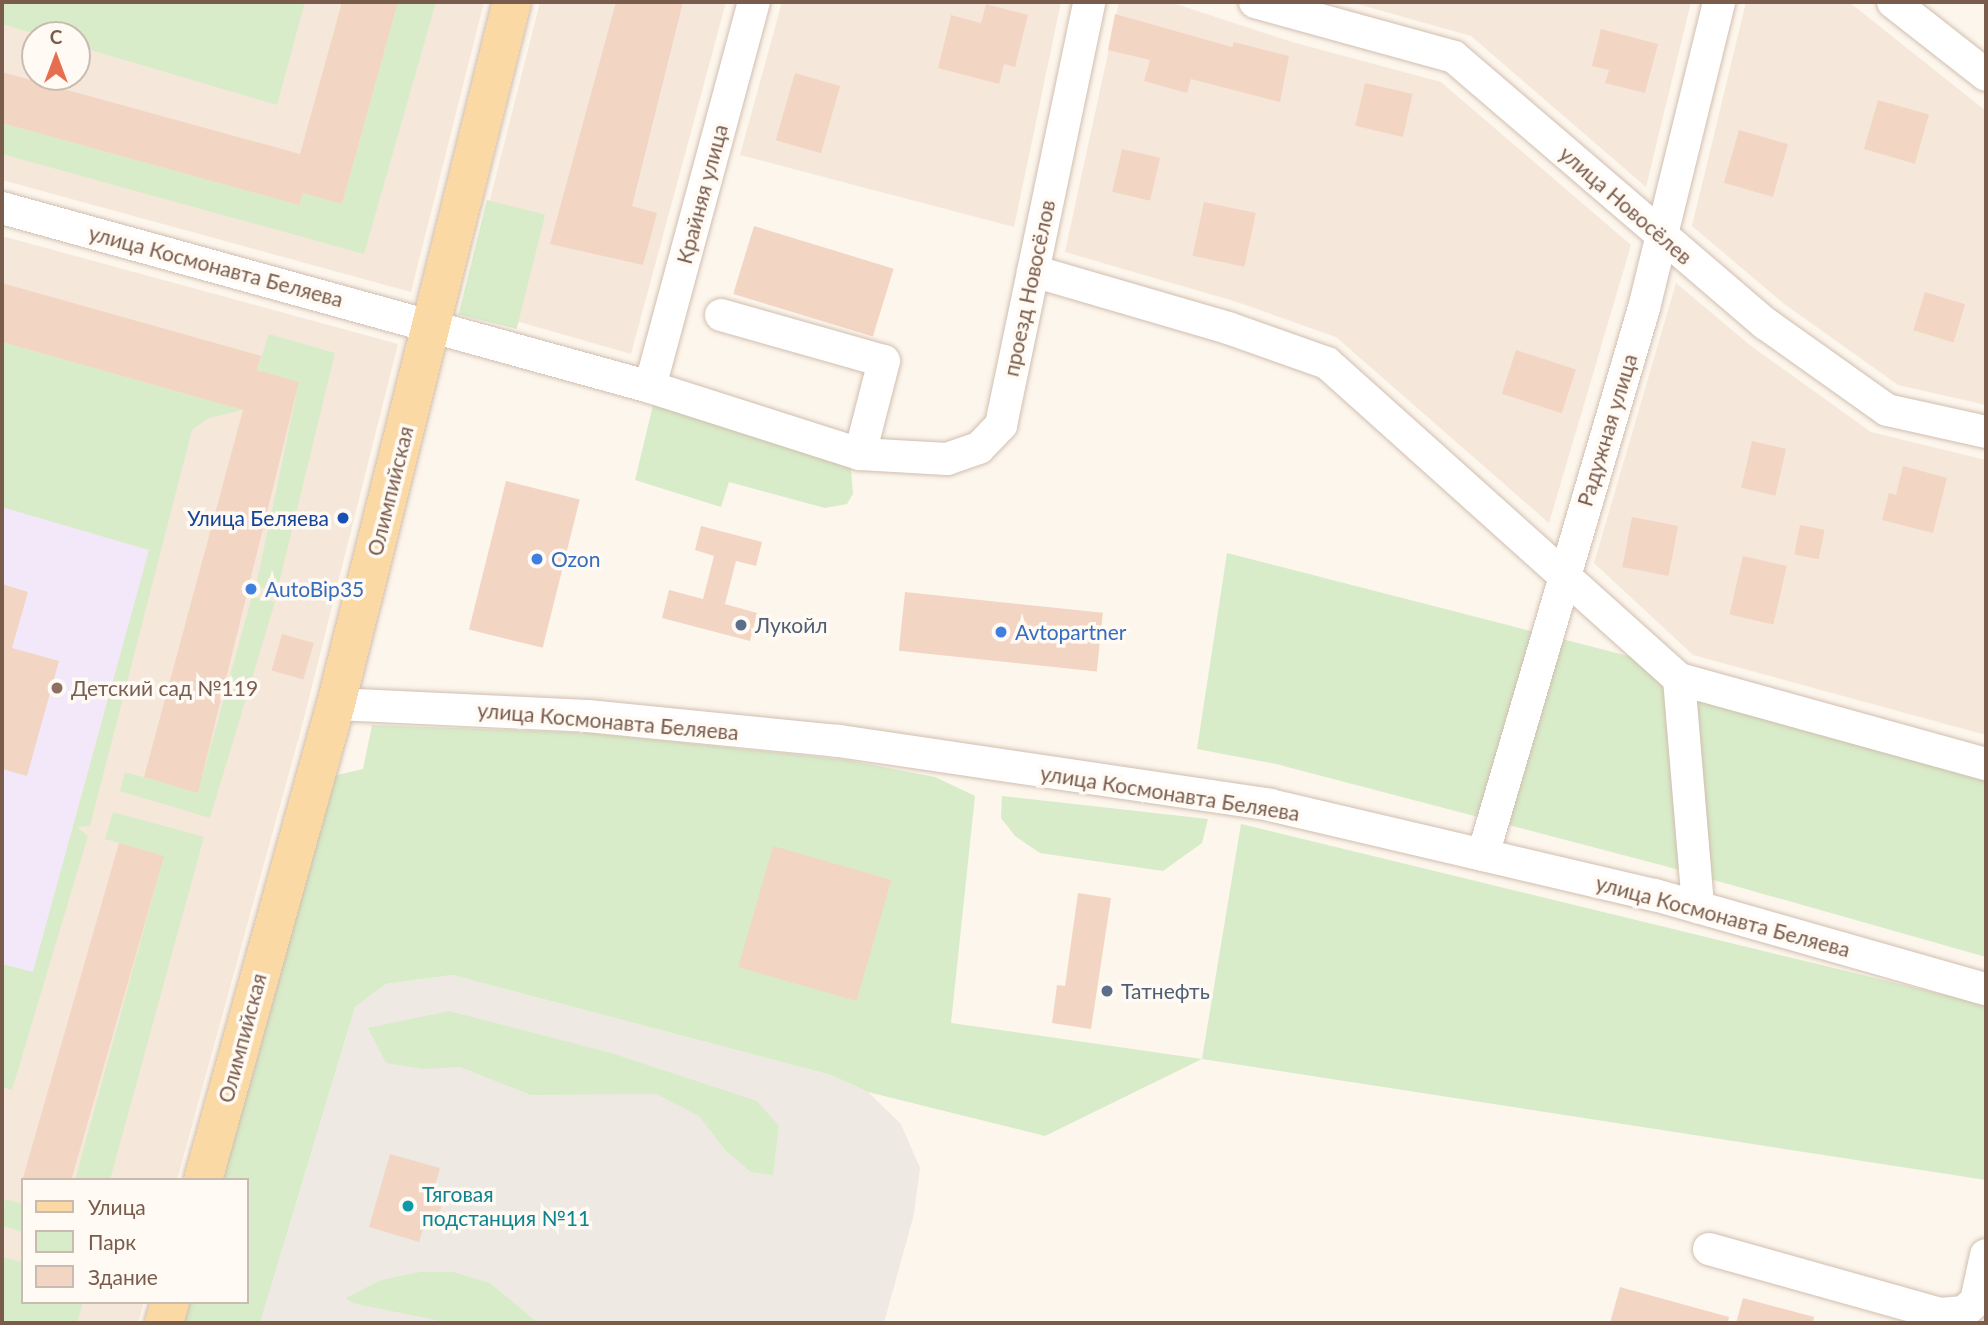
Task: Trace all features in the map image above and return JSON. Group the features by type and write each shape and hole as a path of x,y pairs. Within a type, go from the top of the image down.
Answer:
{"main road":[{"name":"Олимпийская","path":"204,1178 336,704 512,2"},
{"path":"164,1323 169,1304"}],"street":[{"name":"Крайняя улица","path":"650,387 754,2"},
{"name":"проезд Новосёлов","path":"650,387 860,454 947,459 979,448 1001,425 1089,2"},
{"name":"улица Новосёлев","path":"1255,2 1454,57 1766,324 1887,410 1986,432"},
{"name":"Радужная улица","path":"1483,855 1662,236 1719,2"},
{"path":"1893,2 1986,75"},
{"name":"улица Космонавта Беляева","path":"2,208 650,387"},
{"path":"1033,271 1228,328 1327,363 1563,572 1679,679 1986,764"},
{"path":"721,315 884,361 860,454"},
{"path":"1679,679 1698,908"},
{"name":"улица Космонавта Беляева","path":"336,704 588,716 839,741 1270,806 1698,908 1986,989"},
{"path":"1709,1249 1940,1314 1964,1312 1976,1301 1986,1255"}],"shaded area":[{"path":"2,2 484,2 411,292 2,180"},
{"path":"540,2 726,2 631,354 463,306"},
{"path":"782,2 1061,2 1014,227 740,155"},
{"path":"1119,2 1170,2 1292,42 1441,82 1631,245 1549,523 1336,337 1237,302 1065,252"},
{"path":"1350,2 1691,2 1646,187 1471,36"},
{"path":"1746,2 1849,2 1986,111 1986,405 1898,385 1783,303 1692,226"},
{"path":"2,236 398,344 302,726 178,1178 21,1178 21,1304 143,1304 138,1323 2,1323"},
{"path":"1676,283 1751,346 1871,432 1986,460 1986,735 1693,655 1594,563"},
{"name":"Детский сад №119","path":"2,507 149,550 33,972 2,964"},
{"path":"452,975 831,1075 868,1092 901,1124 920,1168 914,1214 884,1323 260,1323 355,1007 386,984"}],"green space":[{"path":"2,2 305,2 277,105 91,50 91,21 21,21 21,30 2,24"},
{"path":"398,2 436,2 364,254 2,154 2,123 299,205 303,193 342,204"},
{"path":"487,200 545,215 517,329 458,314"},
{"path":"269,334 335,353 277,592 256,586 299,382 257,370"},
{"path":"2,342 243,410 209,418 192,430 90,826 77,827 88,836 12,1090 2,1087 2,964 33,972 149,550 2,507"},
{"path":"653,405 839,459 851,469 853,494 847,504 825,508 729,482 721,507 635,480"},
{"path":"1227,553 1986,748 1986,957 1661,865 1276,764 1197,749"},
{"path":"252,596 275,602 210,818 120,791 125,772 198,792"},
{"path":"372,725 589,733 847,760 935,777 975,796 951,1023 1202,1059 1045,1136 868,1092 831,1075 452,975 386,984 355,1007 260,1323 182,1323 187,1304 248,1304 248,1178 220,1178 324,778 363,769"},
{"path":"1002,796 1208,819 1202,843 1163,871 1040,853 1015,836 1001,818"},
{"path":"113,812 204,837 111,1178 76,1178 164,856 105,839"},
{"path":"1241,824 1986,1005 1986,1180 1202,1059"},
{"path":"449,1011 611,1053 757,1101 779,1126 773,1175 751,1172 726,1151 699,1116 656,1094 531,1095 460,1067 424,1069 386,1063 368,1028"},
{"path":"5,1199 21,1203 21,1231 2,1226"},
{"path":"2,1257 21,1262 21,1304 82,1304 77,1323 2,1323"},
{"path":"420,1272 453,1272 490,1283 538,1323 450,1323 352,1303 346,1298 381,1280"}],"building":[{"path":"342,2 398,2 342,204 303,193 299,205 2,123 2,72 21,77 21,91 71,91 300,154"},
{"path":"616,2 683,2 632,206 657,213 643,265 550,244"},
{"path":"986,4 1028,15 1015,67 1004,64 999,84 938,68 951,15 981,23"},
{"path":"1115,14 1232,47 1234,42 1289,56 1280,102 1191,79 1187,93 1144,81 1150,60 1108,50"},
{"path":"1601,29 1658,44 1645,93 1605,83 1609,70 1592,66"},
{"path":"795,73 840,86 821,153 776,140"},
{"path":"1365,83 1413,94 1403,137 1355,126"},
{"path":"1878,100 1929,115 1915,164 1864,149"},
{"path":"1739,130 1788,144 1773,197 1724,183"},
{"path":"1122,149 1160,158 1150,201 1112,192"},
{"path":"1204,202 1256,213 1244,267 1193,256"},
{"path":"754,226 894,269 873,337 733,294"},
{"path":"2,283 261,356 257,370 299,382 198,793 144,777 243,410 2,342"},
{"path":"1925,292 1965,304 1953,343 1913,330"},
{"path":"1516,350 1576,369 1562,413 1502,394"},
{"path":"1752,441 1786,449 1775,496 1741,488"},
{"path":"1903,466 1947,478 1933,533 1882,520 1889,493 1896,495"},
{"path":"506,481 580,499 543,648 469,629"},
{"path":"1632,517 1678,526 1668,576 1622,567"},
{"path":"1800,525 1825,530 1819,559 1794,554"},
{"path":"701,526 762,542 756,566 736,561 725,604 757,613 750,641 662,618 669,590 703,599 714,556 695,550"},
{"path":"1743,556 1787,566 1773,625 1730,614"},
{"path":"2,584 28,592 12,648 59,661 27,776 2,769"},
{"name":"Avtopartner","path":"905,592 1103,613 1097,671 899,651"},
{"path":"282,634 314,643 303,680 272,671"},
{"path":"119,843 164,856 72,1178 23,1178"},
{"path":"773,846 891,880 857,1001 738,967"},
{"path":"1078,893 1111,898 1091,1029 1052,1023 1057,985 1065,986"},
{"name":"Тяговая подстанция №11","path":"390,1154 440,1168 433,1193 444,1197 438,1219 427,1216 419,1242 369,1227"},
{"path":"1620,1287 1729,1317 1728,1323 1610,1323"},
{"path":"1743,1298 1814,1317 1813,1323 1736,1323"}],"place":[{"name":"Улица Беляева","path":"343,518"},
{"name":"Ozon","path":"537,559"},
{"name":"AutoBip35","path":"251,589"},
{"name":"Лукойл","path":"741,625"},
{"name":"Avtopartner","path":"1001,632"},
{"name":"Детский сад №119","path":"57,688"},
{"name":"Татнефть","path":"1107,991"},
{"name":"Тяговая подстанция №11","path":"408,1206"}]}
